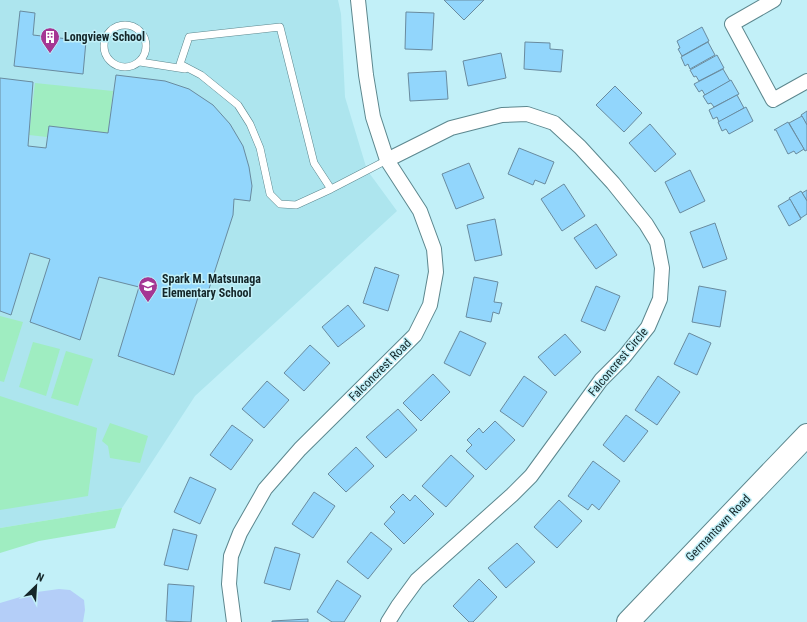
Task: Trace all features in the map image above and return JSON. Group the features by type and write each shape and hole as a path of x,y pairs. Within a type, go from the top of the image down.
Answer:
{"main road":[{"name":"Germantown Road","path":"628,622 807,435"}],"street":[{"name":"Falconcrest Road","path":"234,622 229,584 231,556 240,532 262,496 300,449 415,335 430,304 436,272 434,249 420,211 387,160 373,117 366,75 359,0"},
{"path":"774,0 732,24 773,100 807,81"},
{"name":"Falconcrest Circle","path":"387,160 451,128 502,115 527,114 554,123 613,183 646,224 657,242 662,268 660,299 648,327 624,357 601,380 531,476 512,495 417,580 388,622"}],"lane":[{"path":"140,62 146,54 147,47 146,40 138,29 132,26 118,26 107,35 104,48 106,56 110,61 123,68 130,67 140,62 191,70"},
{"path":"331,189 314,163 280,27 189,38 180,64 208,80 238,105 250,124 260,148 270,194 280,204 296,205 331,189 387,160"}],"shaded area":[{"name":"Spark M. Matsunaga Elementary School","path":"0,0 338,0 341,14 345,97 367,170 397,211 195,396 122,508 0,528"},
{"path":"59,589 70,590 84,600 85,610 83,622 0,622 0,603 37,592"}],"green space":[{"path":"35,83 113,91 108,133 49,126 47,137 29,135"},
{"path":"0,316 23,322 4,382 0,381"},
{"path":"33,342 60,349 46,396 19,387"},
{"path":"66,351 93,359 78,406 51,398"},
{"path":"0,396 97,428 88,496 0,510"},
{"path":"110,423 148,436 140,463 110,458 108,446 102,441"},
{"path":"122,508 115,528 39,541 0,553 0,528"}],"building":[{"path":"444,0 484,0 464,20"},
{"name":"Longview School","path":"20,11 35,13 33,35 86,41 83,74 14,66"},
{"path":"406,12 434,13 432,50 405,49"},
{"path":"702,27 709,41 682,56 678,49 680,48 677,41"},
{"path":"525,42 550,43 550,49 563,50 561,72 524,69"},
{"path":"708,42 715,55 690,69 688,64 685,66 681,57"},
{"path":"501,53 506,78 468,86 463,61"},
{"path":"717,55 724,68 699,81 696,76 694,77 690,70"},
{"path":"723,69 730,81 705,95 702,90 699,92 694,84"},
{"path":"446,71 448,99 410,101 408,73"},
{"path":"116,75 165,81 189,89 213,105 230,124 243,146 249,167 252,186 250,201 234,199 233,215 207,295 199,294 174,375 118,356 139,287 99,277 80,340 30,322 50,259 30,253 11,315 0,311 0,78 33,82 28,146 46,148 49,126 108,133"},
{"path":"731,80 739,94 714,107 711,103 708,104 703,96"},
{"path":"615,86 642,113 624,132 596,105"},
{"path":"737,95 744,108 719,122 717,117 713,119 709,110"},
{"path":"746,107 753,121 729,134 726,129 722,131 718,122"},
{"path":"807,111 807,125 801,115"},
{"path":"802,116 807,125 807,150 805,151 789,123"},
{"path":"788,122 804,149 796,154 794,151 788,154 776,130 774,130"},
{"path":"650,124 676,154 655,172 629,143"},
{"path":"519,148 554,162 545,184 535,180 533,185 508,174"},
{"path":"469,163 484,198 456,209 442,174"},
{"path":"690,170 705,201 680,213 665,182"},
{"path":"564,184 585,216 562,231 541,199"},
{"path":"807,190 807,201 802,193"},
{"path":"801,191 807,201 807,214 801,218 789,198"},
{"path":"790,199 801,219 789,226 778,206"},
{"path":"495,219 502,255 475,261 467,225"},
{"path":"715,223 727,259 703,268 690,232"},
{"path":"596,224 617,255 596,269 574,238"},
{"path":"375,267 399,275 388,311 363,303"},
{"path":"474,277 498,282 494,302 502,303 499,314 493,312 491,322 466,317"},
{"path":"596,286 620,296 605,331 581,321"},
{"path":"699,286 726,291 720,327 692,322"},
{"path":"348,305 365,326 338,347 322,327"},
{"path":"460,331 486,343 470,376 444,363"},
{"path":"689,333 711,343 697,375 674,364"},
{"path":"565,334 581,352 555,376 538,357"},
{"path":"310,345 330,363 304,391 284,373"},
{"path":"433,374 450,392 421,421 403,403"},
{"path":"524,376 547,392 523,427 500,411"},
{"path":"658,376 680,392 657,425 635,410"},
{"path":"267,381 289,400 264,428 242,409"},
{"path":"398,409 417,430 386,458 366,437"},
{"path":"626,415 648,431 624,462 603,445"},
{"path":"495,421 515,440 486,470 466,451 472,445 467,440 479,428 483,433"},
{"path":"232,425 253,440 231,470 210,455"},
{"path":"356,447 374,466 346,492 328,474"},
{"path":"451,455 474,476 446,507 422,486"},
{"path":"593,461 620,481 599,510 592,504 588,510 568,496"},
{"path":"190,477 216,489 200,524 174,512"},
{"path":"314,492 335,506 313,538 292,524"},
{"path":"403,494 410,501 415,495 434,514 404,544 384,524 395,512 390,507"},
{"path":"559,500 582,521 557,548 534,527"},
{"path":"173,529 197,535 188,570 164,565"},
{"path":"371,532 392,549 368,579 347,562"},
{"path":"517,543 535,562 506,588 488,568"},
{"path":"275,547 300,554 290,590 264,583"},
{"path":"479,579 497,597 473,622 469,622 453,606"},
{"path":"337,580 361,596 344,622 332,622 317,612"},
{"path":"168,584 194,586 191,622 166,621"},
{"path":"308,619 308,622 272,622 272,621"}],"place":[{"name":"Longview School","path":"50,54"},
{"name":"Spark M. Matsunaga Elementary School","path":"148,303"}]}
